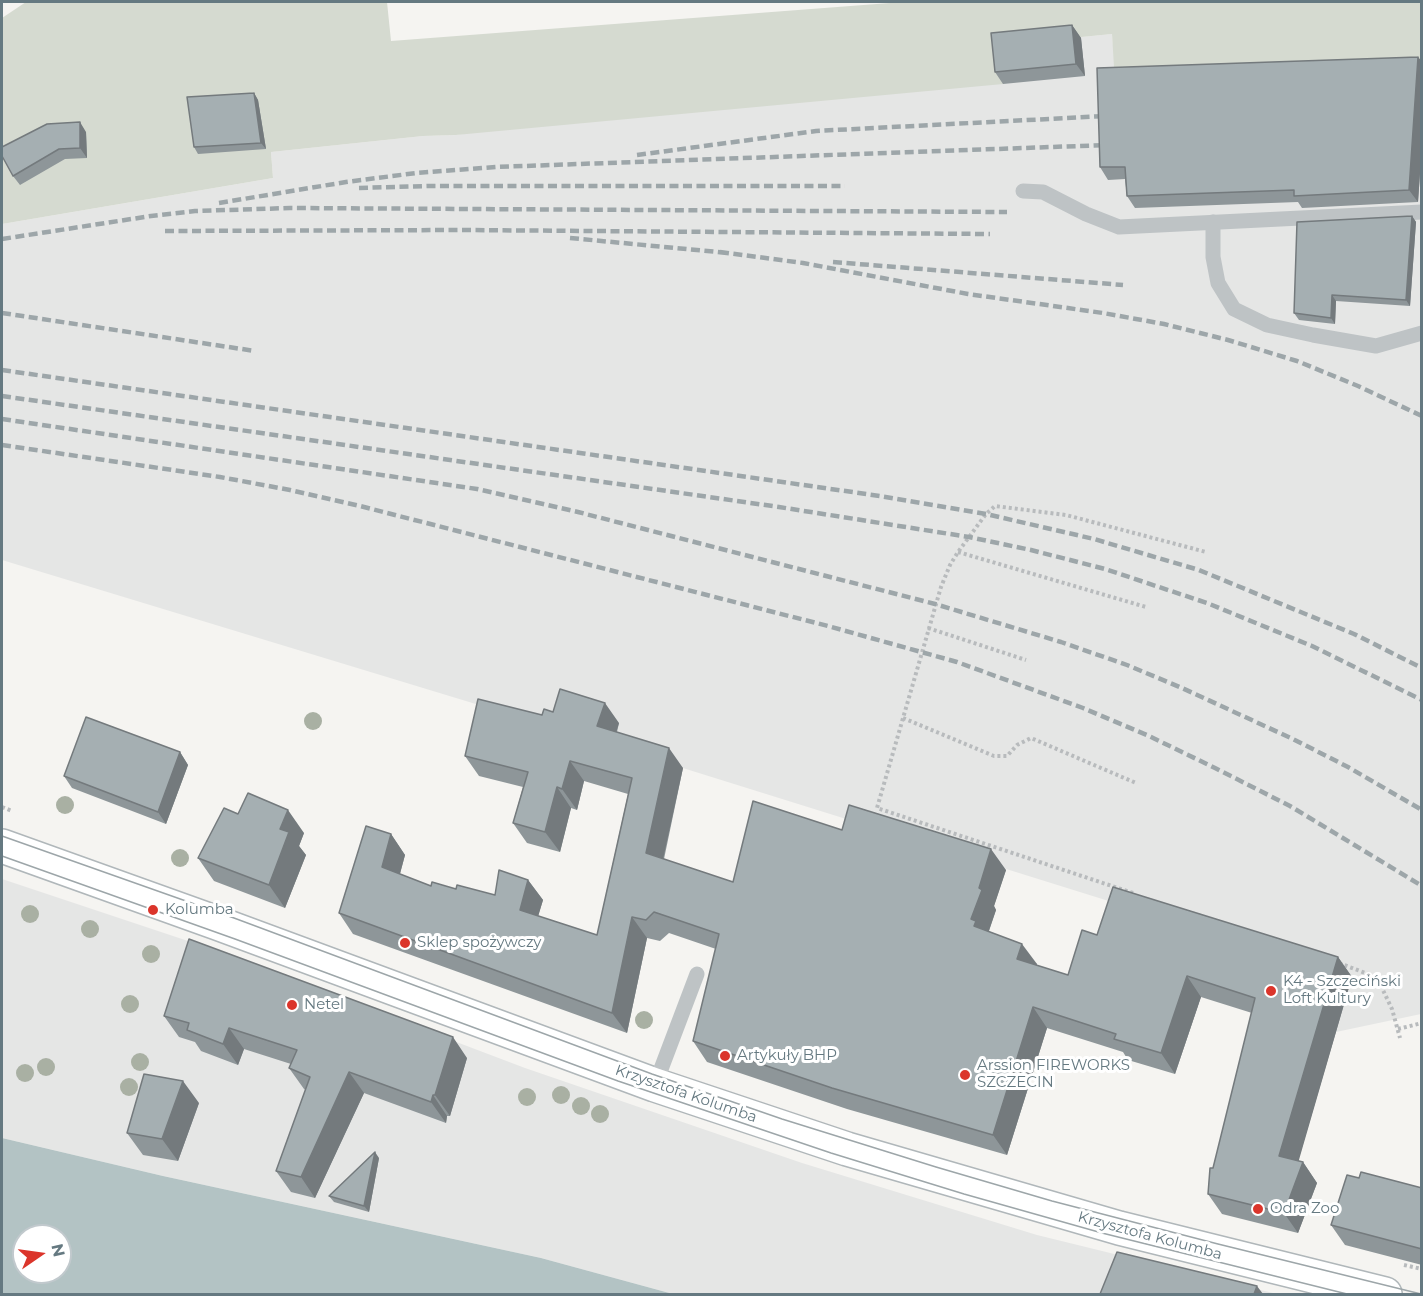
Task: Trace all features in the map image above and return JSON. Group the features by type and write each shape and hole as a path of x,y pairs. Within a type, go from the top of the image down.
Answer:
{"street":[{"name":"Krzysztofa Kolumba","path":"2,846 246,933 655,1084 847,1149 1020,1201 1184,1245 1385,1294"}],"lane":[{"path":"1023,191 1043,192 1086,214 1119,227 1422,212"},
{"path":"1213,222 1213,257 1218,283 1234,309 1267,325 1313,336 1376,346 1422,333"},
{"path":"655,1084 697,974"}],"path":[{"path":"1144,897 877,808 941,587 958,552 986,514 995,506 1066,515 1206,552"},
{"path":"958,552 1146,607"},
{"path":"928,628 1026,660"},
{"path":"903,718 994,756 1007,756 1017,745 1031,738 1136,783"},
{"path":"1331,960 1359,970 1374,979 1387,996 1400,1038"},
{"path":"1398,1029 1422,1023"},
{"path":"1399,1264 1422,1269"}],"shaded area":[{"path":"26,2 387,2 391,41 903,2 1421,2 1421,63 1114,67 1112,34 1000,45 1003,84 456,135 423,136 271,152 273,178 2,224 2,18"},
{"path":"1112,34 1115,67 1421,63 1421,1014 1336,1032 1352,977 558,729 2,560 2,224 273,178 271,152 423,136 456,135 999,45"},
{"path":"2,879 203,946 525,1068 802,1163 1037,1235 1277,1294 673,1294 541,1258 163,1176 2,1138"},
{"path":"2,1138 163,1176 541,1258 673,1294 2,1294"}],"building":[{"path":"1072,25 1076,64 995,72 991,33"},
{"path":"1418,57 1409,190 1294,196 1294,190 1127,196 1125,167 1100,167 1097,68"},
{"path":"254,93 261,143 194,147 187,97"},
{"path":"80,122 80,148 59,149 13,176 2,156 2,147 47,124"},
{"path":"1412,216 1406,300 1332,295 1331,318 1294,313 1297,222"},
{"path":"560,689 605,703 597,726 669,748 646,853 733,882 753,801 842,830 849,805 991,849 979,888 982,890 971,919 976,921 974,926 1022,944 1017,959 1068,975 1082,930 1097,935 1113,887 1338,957 1279,1156 1303,1162 1284,1213 1208,1194 1210,1168 1213,1168 1255,998 1187,976 1161,1053 1114,1039 1116,1034 1033,1007 993,1135 832,1088 693,1041 719,934 654,912 646,920 632,917 612,1013 339,913 366,826 391,834 382,867 431,886 432,882 456,889 457,885 495,895 499,870 528,880 520,910 597,935 632,778 570,761 562,789 557,787 545,832 513,823 528,772 465,756 478,699 542,715 544,709 553,712"},
{"path":"86,717 180,752 158,812 64,776"},
{"path":"248,793 288,810 280,829 289,832 269,885 198,858 224,808 238,814"},
{"path":"189,939 453,1037 431,1102 349,1072 301,1177 276,1171 310,1077 289,1068 297,1050 229,1028 223,1044 187,1030 189,1023 164,1016"},
{"path":"144,1074 183,1081 162,1139 127,1133"},
{"path":"375,1152 364,1206 329,1196"},
{"path":"1361,1172 1422,1188 1422,1249 1331,1225 1347,1175 1359,1178"},
{"path":"1117,1252 1257,1286 1254,1294 1100,1294"}],"tram line":[{"path":"2,836 234,918 652,1074 782,1119 1052,1201 1421,1294"},
{"path":"2,856 235,939 618,1081 831,1153 1102,1233 1347,1294"}],"railway":[{"path":"637,155 816,131 1106,116"},
{"path":"219,203 346,182 416,173 496,167 1107,145"},
{"path":"359,188 845,186"},
{"path":"2,239 195,211 290,208 1007,212"},
{"path":"165,231 461,230 990,234"},
{"path":"570,238 728,253"},
{"path":"720,252 803,263 968,294 1164,324 1297,361 1422,416"},
{"path":"833,262 1123,285"},
{"path":"2,313 255,351"},
{"path":"2,370 880,496 986,514 1094,539 1199,570 1354,634 1422,668"},
{"path":"2,396 779,507 969,537 1031,550 1105,569 1207,603 1312,646 1422,700"},
{"path":"2,419 477,489 578,512 935,604 1061,642 1127,665 1182,688 1293,739 1348,767 1422,810"},
{"path":"2,445 220,477 290,490 828,626 957,662 1083,708 1149,736 1290,806 1422,886"}],"place":[{"name":"Kolumba","path":"153,910"},
{"name":"Sklep spożywczy","path":"405,943"},
{"name":"K4 - Szczeciński Loft Kultury","path":"1271,991"},
{"name":"Netel","path":"292,1005"},
{"name":"Artykuły BHP","path":"725,1056"},
{"name":"Arssion FIREWORKS SZCZECIN","path":"965,1075"},
{"name":"Odra Zoo","path":"1258,1209"}]}
